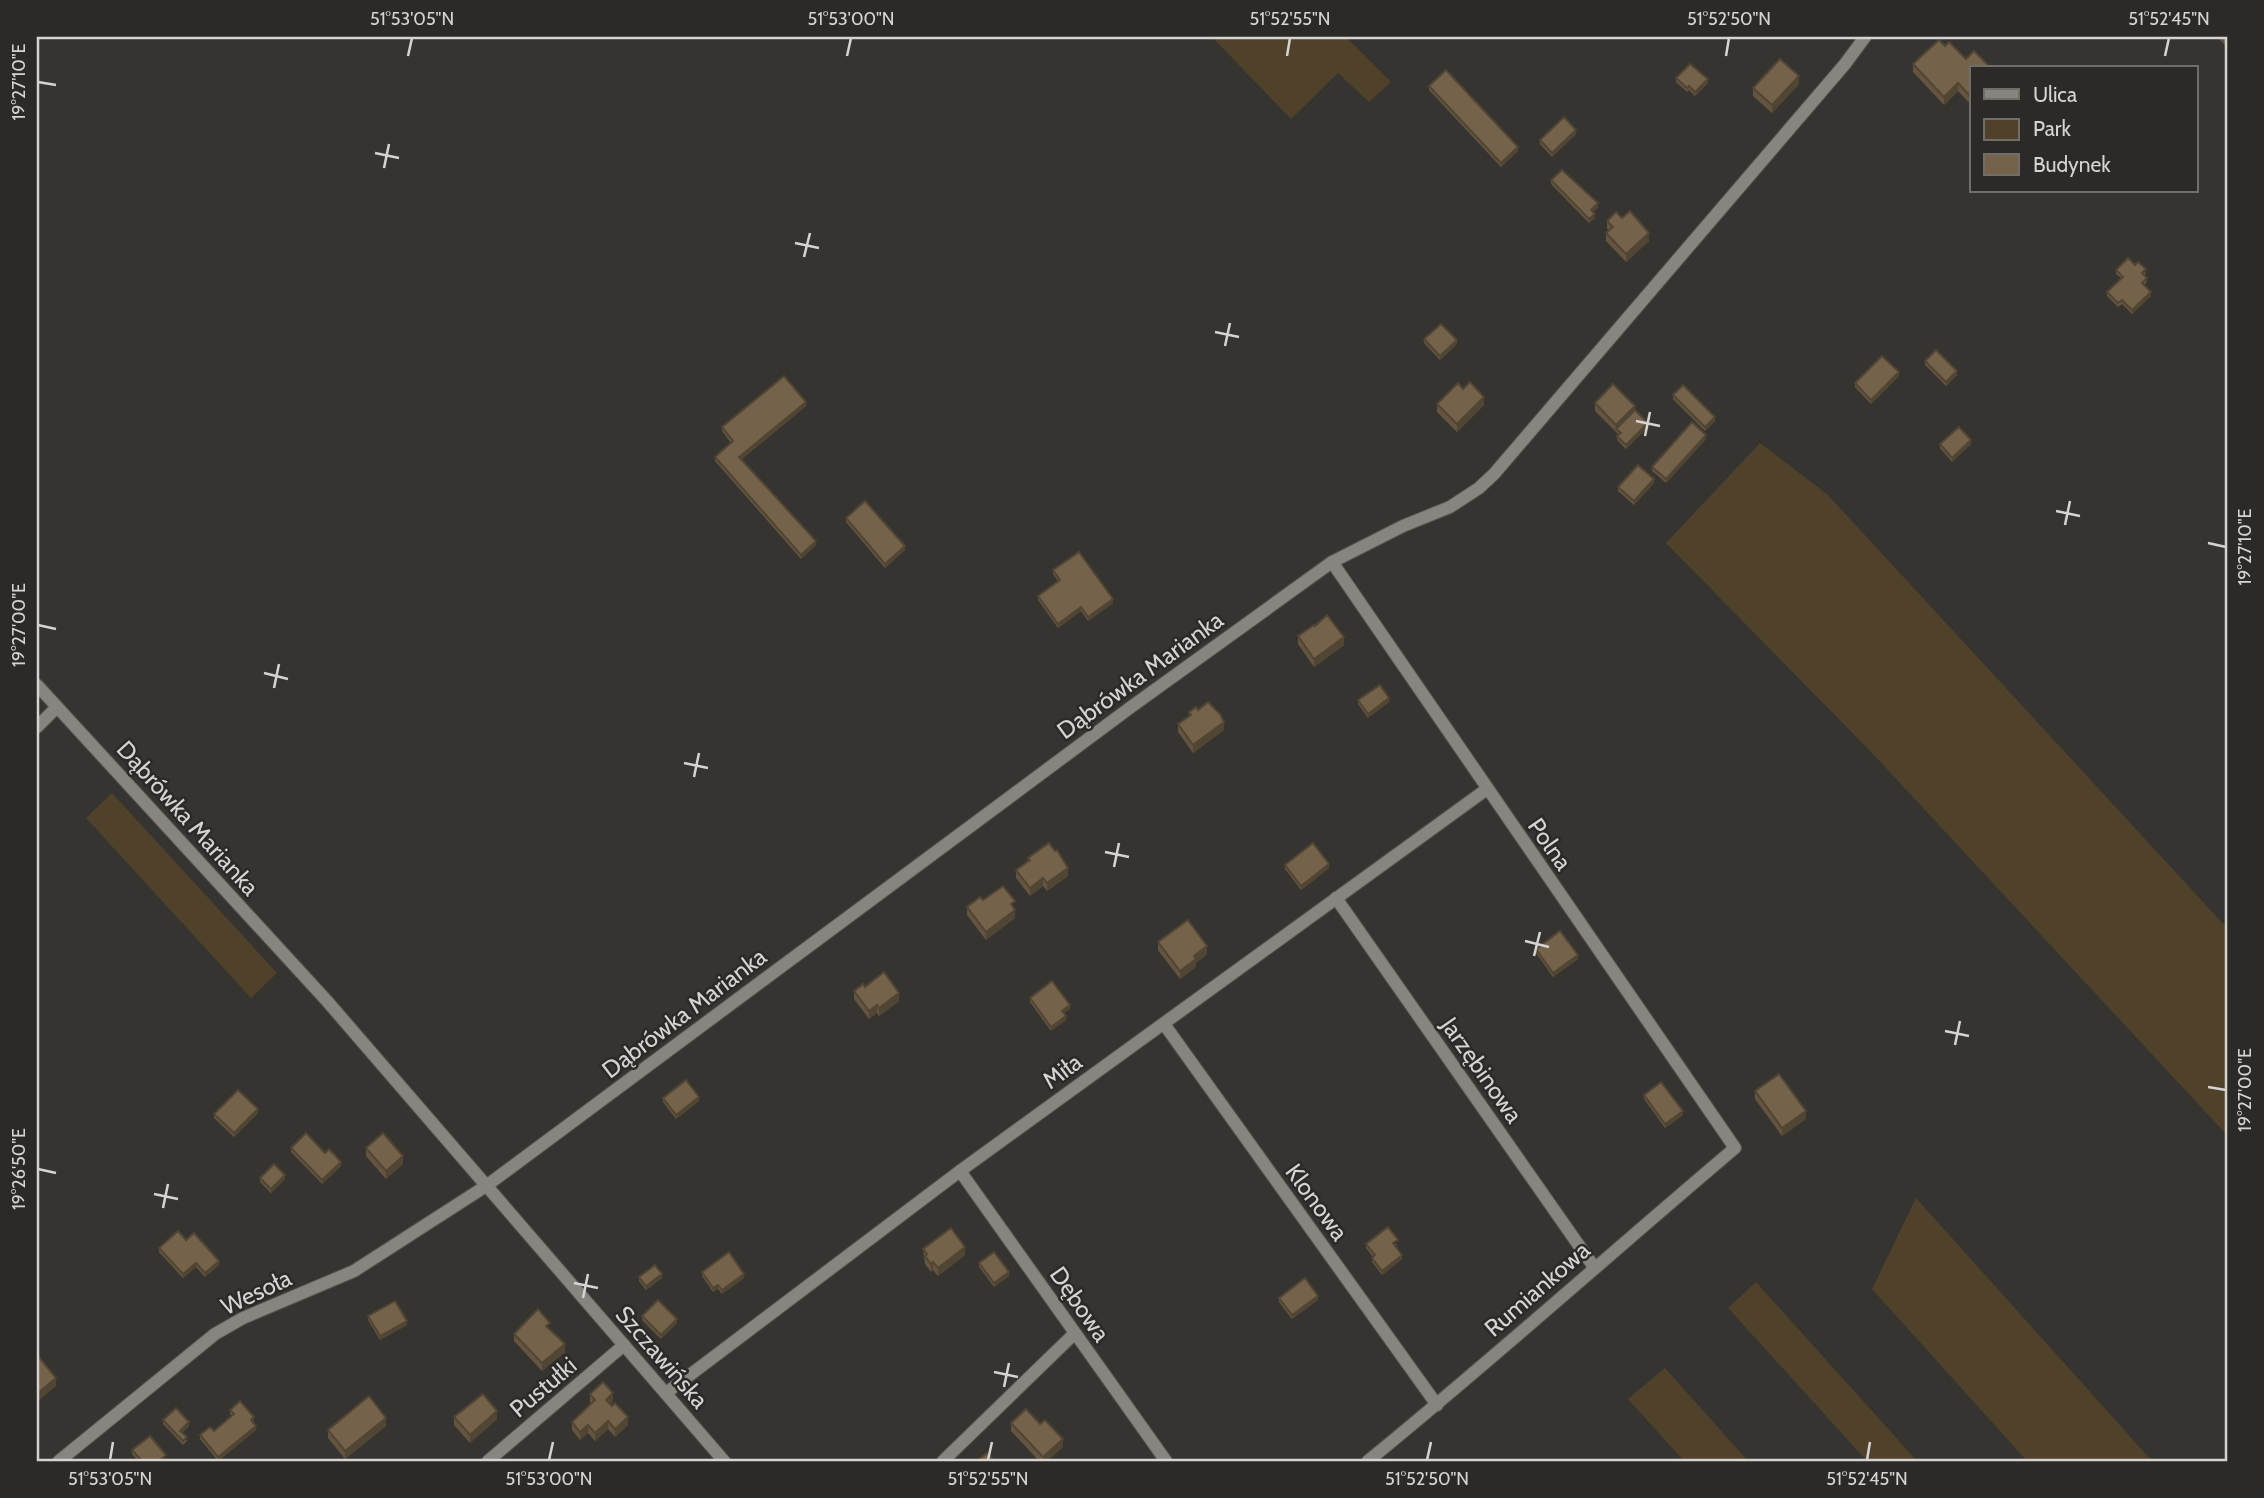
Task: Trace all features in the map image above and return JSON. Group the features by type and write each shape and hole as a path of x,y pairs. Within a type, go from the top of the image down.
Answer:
{"street":[{"name":"Dąbrówka Marianka","path":"37,685 327,1001 486,1186 1332,562 1375,538 1464,499 1494,474 1845,64 1865,37"},
{"name":"Polna","path":"1332,562 1735,1149"},
{"path":"37,727 57,707"},
{"name":"Miła","path":"666,1393 960,1171 1487,789"},
{"name":"Jarzębinowa","path":"1336,898 1594,1267"},
{"name":"Klonowa","path":"1164,1024 1437,1405"},
{"name":"Rumiankowa","path":"1368,1461 1735,1149"},
{"name":"Dębowa","path":"960,1171 1166,1461"},
{"name":"Szczawińska","path":"486,1186 724,1461"},
{"name":"Wesoła","path":"60,1461 215,1334 243,1318 355,1271 486,1186"},
{"path":"943,1461 1074,1334"},
{"name":"Pustułki","path":"488,1461 624,1345"}],"green space":[{"path":"1212,37 1346,37 1391,82 1369,102 1338,73 1291,119"},
{"path":"1760,443 1827,494 2227,928 2227,1135 1873,754 1666,543"},
{"path":"112,793 277,973 251,998 86,818"},
{"path":"1916,1198 2152,1461 2027,1461 1872,1289"},
{"path":"1756,1282 1917,1461 1867,1461 1728,1308"},
{"path":"1665,1368 1748,1461 1684,1461 1628,1399"}],"building":[{"path":"1939,40 1945,46 1949,42 1966,59 1974,51 1989,66 1970,66 1970,96 1958,83 1944,97 1913,64"},
{"path":"1780,59 1799,76 1772,105 1753,88"},
{"path":"1690,64 1708,79 1695,92 1676,78"},
{"path":"1446,70 1518,147 1501,163 1429,86"},
{"path":"1564,117 1576,130 1552,153 1540,140"},
{"path":"1562,170 1598,203 1591,210 1595,214 1589,219 1551,180"},
{"path":"1630,211 1649,233 1626,254 1606,233 1613,227 1607,221 1616,212 1622,218"},
{"path":"2128,258 2135,265 2138,262 2146,269 2142,273 2147,278 2142,283 2151,292 2132,310 2122,300 2118,303 2107,292 2123,277 2116,270"},
{"path":"1441,324 1457,340 1440,356 1424,339"},
{"path":"1936,350 1957,371 1946,382 1925,361"},
{"path":"1882,356 1899,372 1871,400 1855,383"},
{"path":"784,376 806,402 739,457 816,541 801,555 715,457 733,441 722,427"},
{"path":"1470,382 1484,397 1457,424 1437,404 1458,383 1463,389"},
{"path":"1613,384 1635,406 1616,425 1595,403"},
{"path":"1683,385 1715,417 1705,427 1673,395"},
{"path":"1635,410 1648,423 1626,445 1617,436 1621,433 1616,429"},
{"path":"1692,422 1706,435 1666,479 1652,467"},
{"path":"1959,427 1971,440 1952,458 1940,444"},
{"path":"1638,465 1654,479 1634,501 1618,487"},
{"path":"865,501 905,546 885,564 846,518"},
{"path":"1079,552 1113,599 1088,617 1081,607 1058,624 1038,596 1060,580 1053,570"},
{"path":"1327,615 1344,637 1314,659 1298,636"},
{"path":"1380,685 1389,698 1368,714 1358,700"},
{"path":"1208,702 1224,722 1193,745 1178,724 1191,715 1189,712 1196,707 1198,710"},
{"path":"1049,843 1057,850 1068,868 1047,883 1043,878 1030,888 1016,870"},
{"path":"1313,843 1329,864 1301,886 1285,865"},
{"path":"1003,886 1015,901 1011,904 1015,910 986,932 967,907"},
{"path":"1188,920 1207,946 1180,971 1158,942"},
{"path":"1560,931 1578,955 1553,973 1536,949"},
{"path":"884,972 899,993 879,1008 877,1005 869,1011 854,991 863,984 865,987"},
{"path":"1052,981 1070,1005 1062,1011 1066,1016 1051,1027 1030,998"},
{"path":"1779,1074 1806,1111 1782,1128 1755,1091"},
{"path":"686,1080 699,1097 676,1115 663,1098"},
{"path":"1661,1082 1683,1111 1665,1124 1644,1095"},
{"path":"238,1090 258,1109 234,1133 214,1114"},
{"path":"306,1133 325,1153 329,1149 341,1162 322,1180 291,1148"},
{"path":"383,1133 403,1156 386,1171 366,1148"},
{"path":"274,1164 285,1175 271,1189 260,1178"},
{"path":"1388,1227 1398,1240 1393,1243 1402,1255 1382,1271 1372,1258 1375,1255 1366,1244"},
{"path":"951,1228 965,1247 938,1268 933,1262 931,1264 923,1249"},
{"path":"178,1231 186,1240 194,1233 219,1261 205,1273 196,1263 183,1274 159,1248"},
{"path":"729,1252 744,1274 722,1290 718,1285 713,1288 702,1272"},
{"path":"994,1252 1009,1272 994,1283 979,1263"},
{"path":"655,1265 662,1274 646,1286 639,1277"},
{"path":"1305,1278 1318,1296 1292,1315 1279,1298"},
{"path":"658,1300 677,1319 661,1335 642,1316"},
{"path":"395,1301 407,1321 380,1336 368,1316"},
{"path":"538,1309 550,1323 546,1326 565,1344 542,1363 514,1334"},
{"path":"37,1357 56,1378 37,1394"},
{"path":"603,1382 613,1393 606,1400 612,1406 615,1403 628,1417 615,1429 608,1421 595,1433 588,1425 580,1432 572,1422 595,1400 590,1394"},
{"path":"483,1394 497,1411 470,1435 454,1417"},
{"path":"369,1396 386,1418 345,1451 328,1430"},
{"path":"240,1401 254,1417 251,1420 256,1426 218,1457 200,1435 210,1427 214,1431 234,1414 230,1410"},
{"path":"176,1408 189,1422 180,1431 187,1437 183,1441 163,1420"},
{"path":"1026,1409 1040,1424 1045,1420 1063,1439 1043,1457 1011,1423"},
{"path":"150,1436 166,1455 159,1461 142,1461 132,1450"},
{"path":"987,1453 994,1461 977,1461"}]}
